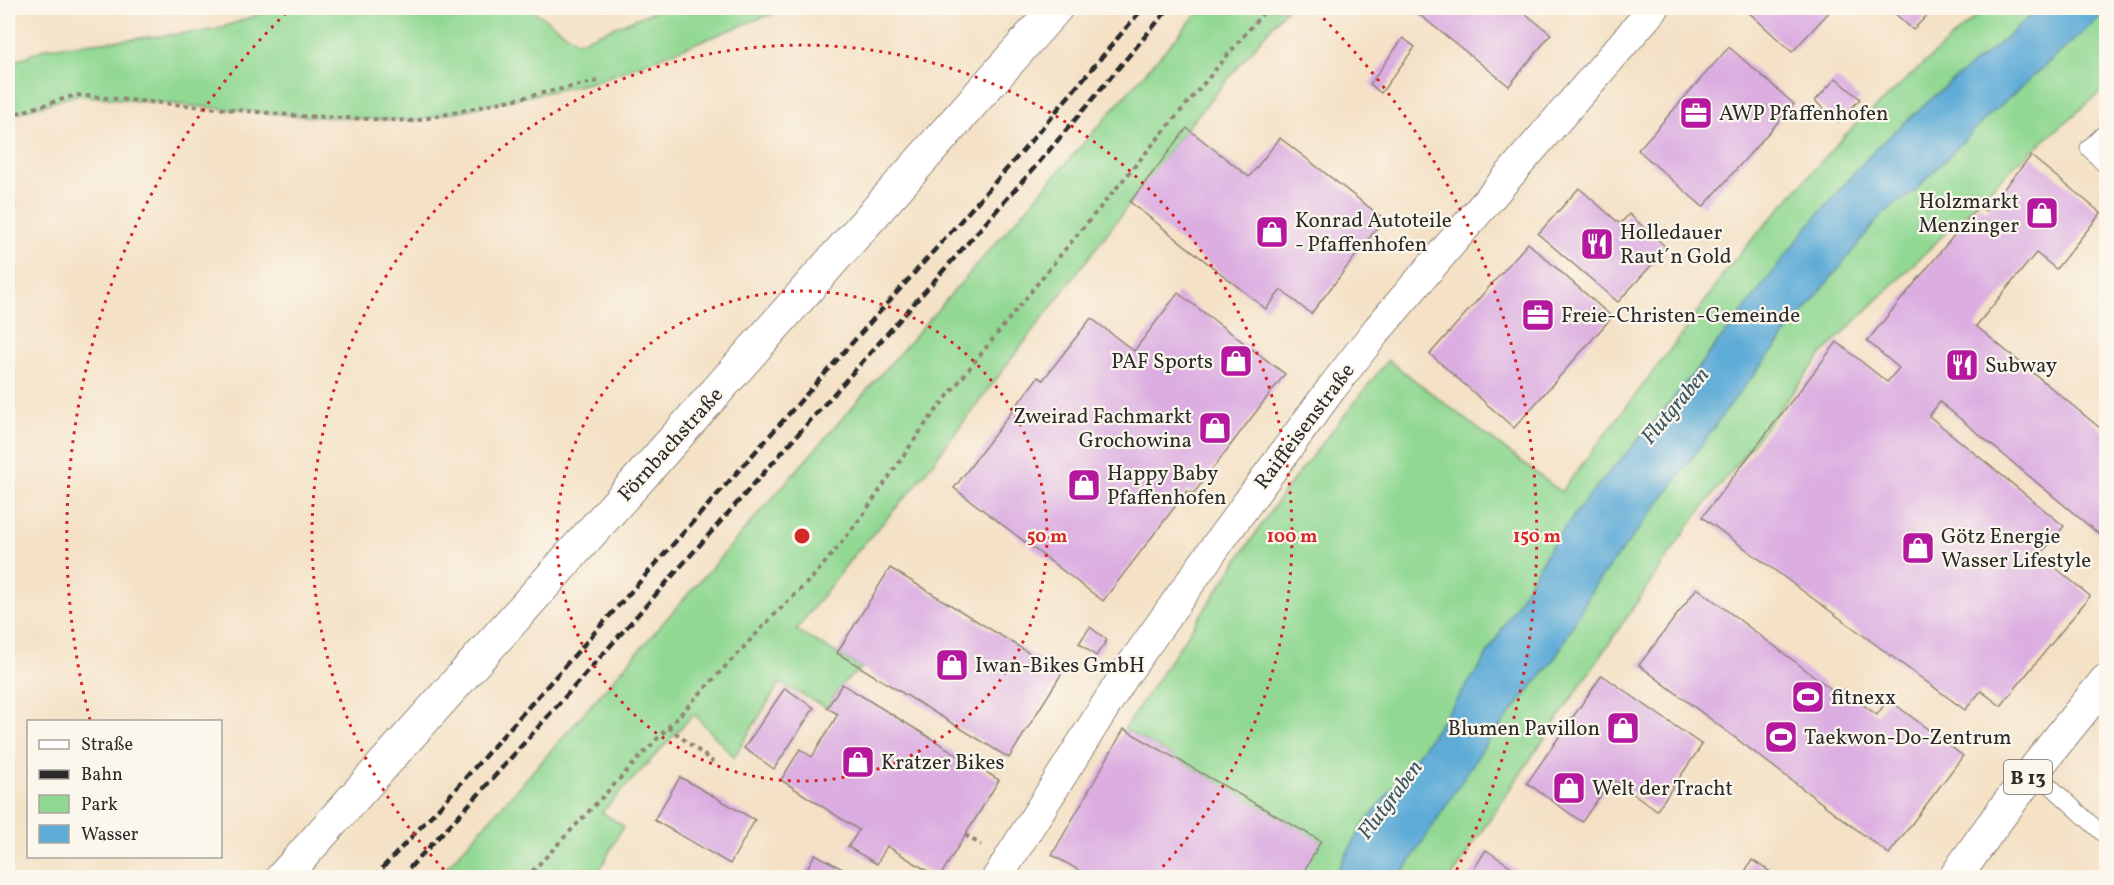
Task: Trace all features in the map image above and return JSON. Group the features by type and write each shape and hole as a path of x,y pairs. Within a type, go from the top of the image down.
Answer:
{"street":[{"name":"Förnbachstraße","path":"282,878 1056,8"},
{"name":"Raiffeisenstraße","path":"997,878 1126,673 1331,389 1377,330 1654,8"},
{"name":"B 13","path":"1956,878 1986,832 2033,770 2106,681"}],"lane":[{"path":"2106,131 2088,148 2106,166"},
{"path":"2033,770 2106,837"}],"path":[{"path":"526,878 819,570 860,519 924,426 984,350 1067,247 1268,8"},
{"path":"8,116 76,95 301,116 415,121 598,81"},
{"path":"668,727 713,762"}],"green space":[{"path":"277,8 530,8 578,42 662,8 787,8 598,81 415,121 301,116 76,95 8,116 8,65 46,48 215,30"},
{"path":"1202,8 1287,8 1187,128 912,490 854,555 796,630 862,668 842,684 827,708 780,683 734,757 694,714 602,812 623,826 596,877 437,878 542,761"},
{"path":"1985,8 2106,8 2106,88 2014,166 1824,352 1688,527 1452,877 1300,877 1320,841 1124,729 1283,493 1388,360 1561,492 1686,329 1729,266 1844,136"}],"water":[{"name":"Flutgraben","path":"2040,8 2106,8 2106,12 1984,120 1913,193 1882,214 1733,401 1667,493 1595,585 1554,660 1487,742 1400,877 1333,877 1363,826 1412,763 1479,668 1552,544 1591,493 1656,420 1810,224 1876,148 1947,85"}],"building":[{"path":"1411,8 1518,8 1551,34 1509,86"},
{"path":"1744,8 1833,8 1792,52"},
{"path":"1889,8 1934,8 1913,30"},
{"path":"1403,38 1415,47 1381,93 1370,84"},
{"path":"1729,47 1794,104 1703,207 1638,150"},
{"path":"1836,78 1860,99 1838,122 1815,101"},
{"path":"1187,128 1249,177 1280,138 1384,219 1311,314 1281,290 1266,309 1130,202"},
{"path":"2031,156 2101,213 2056,269 2036,253 1976,326 2106,433 2106,540 1940,402 1929,416 2064,526 2040,555 2090,596 2001,706 1981,691 1965,710 1702,517 1837,342 1887,382 1899,368 1867,341 1979,205 1985,211"},
{"path":"1579,188 1620,224 1629,214 1667,248 1618,302 1538,234"},
{"path":"1528,243 1612,317 1514,428 1430,354"},
{"path":"1178,293 1285,374 1194,493 1187,491 1103,601 954,488 1038,377 1043,380 1091,318 1134,351"},
{"path":"890,568 1062,673 1009,758 837,653"},
{"path":"1697,588 1838,694 1842,689 1877,715 1888,699 1963,756 1889,854 1639,665"},
{"path":"1090,627 1107,640 1096,656 1079,643"},
{"path":"1602,675 1702,745 1657,810 1612,779 1582,822 1527,783"},
{"path":"842,684 999,780 939,878 887,846 877,864 848,847 859,830 781,780 800,749 812,757 838,714 827,708"},
{"path":"785,688 814,708 774,769 744,748"},
{"path":"1124,729 1321,841 1300,878 1092,878 1052,855"},
{"path":"680,777 755,820 730,864 654,820"},
{"path":"1486,850 1528,878 1468,878"},
{"path":"815,854 850,873 847,878 802,878"},
{"path":"1752,860 1780,878 1741,878"}],"railway":[{"path":"373,878 444,802 1020,154 1143,8"},
{"path":"400,878 477,796 1036,166 1169,8"}],"place":[{"name":"AWP Pfaffenhofen","path":"1696,113"},
{"name":"Holzmarkt Menzinger","path":"2042,213"},
{"name":"Konrad Autoteile - Pfaffenhofen","path":"1272,232"},
{"name":"Holledauer Raut´n Gold","path":"1597,244"},
{"name":"Freie-Christen-Gemeinde","path":"1538,315"},
{"name":"PAF Sports","path":"1236,361"},
{"name":"Subway","path":"1962,365"},
{"name":"Zweirad Fachmarkt Grochowina","path":"1215,428"},
{"name":"Happy Baby Pfaffenhofen","path":"1084,485"},
{"name":"Götz Energie Wasser Lifestyle","path":"1918,548"},
{"name":"Iwan-Bikes GmbH","path":"952,665"},
{"name":"fitnexx","path":"1808,697"},
{"name":"Blumen Pavillon","path":"1623,728"},
{"name":"Taekwon-Do-Zentrum","path":"1781,737"},
{"name":"Kratzer Bikes","path":"858,762"},
{"name":"Welt der Tracht","path":"1569,788"}]}
